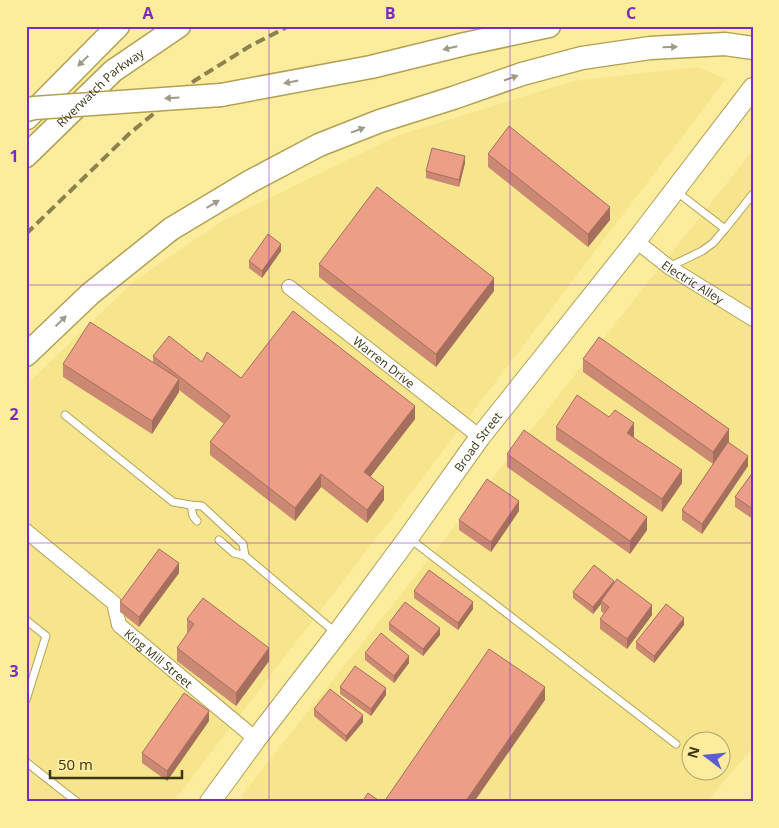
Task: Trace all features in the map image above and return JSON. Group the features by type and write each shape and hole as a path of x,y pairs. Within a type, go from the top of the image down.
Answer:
{"main road":[{"path":"26,119 118,26"},
{"name":"Riverwatch Parkway","path":"26,156 113,71 179,26"},
{"path":"26,110 221,95 371,67 549,26"},
{"path":"26,355 90,294 172,229 251,181 319,145 380,121 522,74 582,58 650,48 725,44 753,48"},
{"name":"Broad Street","path":"210,802 337,634 480,437 753,88"}],"street":[{"name":"Electric Alley","path":"636,240 669,267 753,319"},
{"name":"Warren Drive","path":"289,287 480,437"},
{"name":"King Mill Street","path":"26,531 114,603 118,625 256,739"}],"lane":[{"path":"675,190 725,229"},
{"path":"669,267 702,251 713,243 753,194"},
{"path":"65,415 173,502 202,506 243,544 245,556"},
{"path":"191,505 193,516 197,521"},
{"path":"408,538 676,744"},
{"path":"219,540 234,552 245,556 337,634"},
{"path":"26,620 46,636 26,700"},
{"path":"26,762 78,802"}],"shaded area":[{"path":"698,67 726,79 173,802 26,802 26,385 134,281 222,221 399,135 574,81"},
{"path":"753,150 753,747 732,772 732,730 682,730 682,780 725,780 707,802 249,802 241,796"}],"building":[{"path":"509,126 610,207 588,234 488,154"},
{"path":"432,148 465,156 459,180 426,171"},
{"path":"377,187 494,278 436,354 319,264"},
{"path":"268,234 281,244 262,271 249,261"},
{"path":"293,311 415,406 364,472 384,487 367,510 321,474 295,508 210,442 230,416 153,356 169,336 202,362 207,352 241,378"},
{"path":"90,322 179,379 152,421 63,364"},
{"path":"599,337 729,429 713,452 583,359"},
{"path":"577,395 609,417 615,410 634,423 627,433 682,470 662,499 556,427"},
{"path":"524,430 647,517 630,541 507,454"},
{"path":"728,442 748,456 702,524 682,510"},
{"path":"753,472 753,509 735,497"},
{"path":"487,479 519,501 491,542 459,520"},
{"path":"159,549 179,563 139,617 120,602"},
{"path":"594,565 614,581 593,607 573,592"},
{"path":"429,570 473,602 458,623 414,591"},
{"path":"617,579 652,605 627,639 600,619 609,607 601,601"},
{"path":"203,598 269,648 236,693 177,648 194,624 187,619"},
{"path":"405,602 440,628 423,649 389,623"},
{"path":"666,604 684,618 654,656 636,642"},
{"path":"381,633 409,656 394,676 365,653"},
{"path":"489,649 545,687 465,802 384,802"},
{"path":"355,666 386,688 371,709 340,687"},
{"path":"330,689 363,715 346,736 314,709"},
{"path":"184,693 209,711 167,771 142,753"},
{"path":"368,793 381,802 362,802"}],"railway":[{"path":"26,234 130,133 194,81 250,46 289,26"}]}
